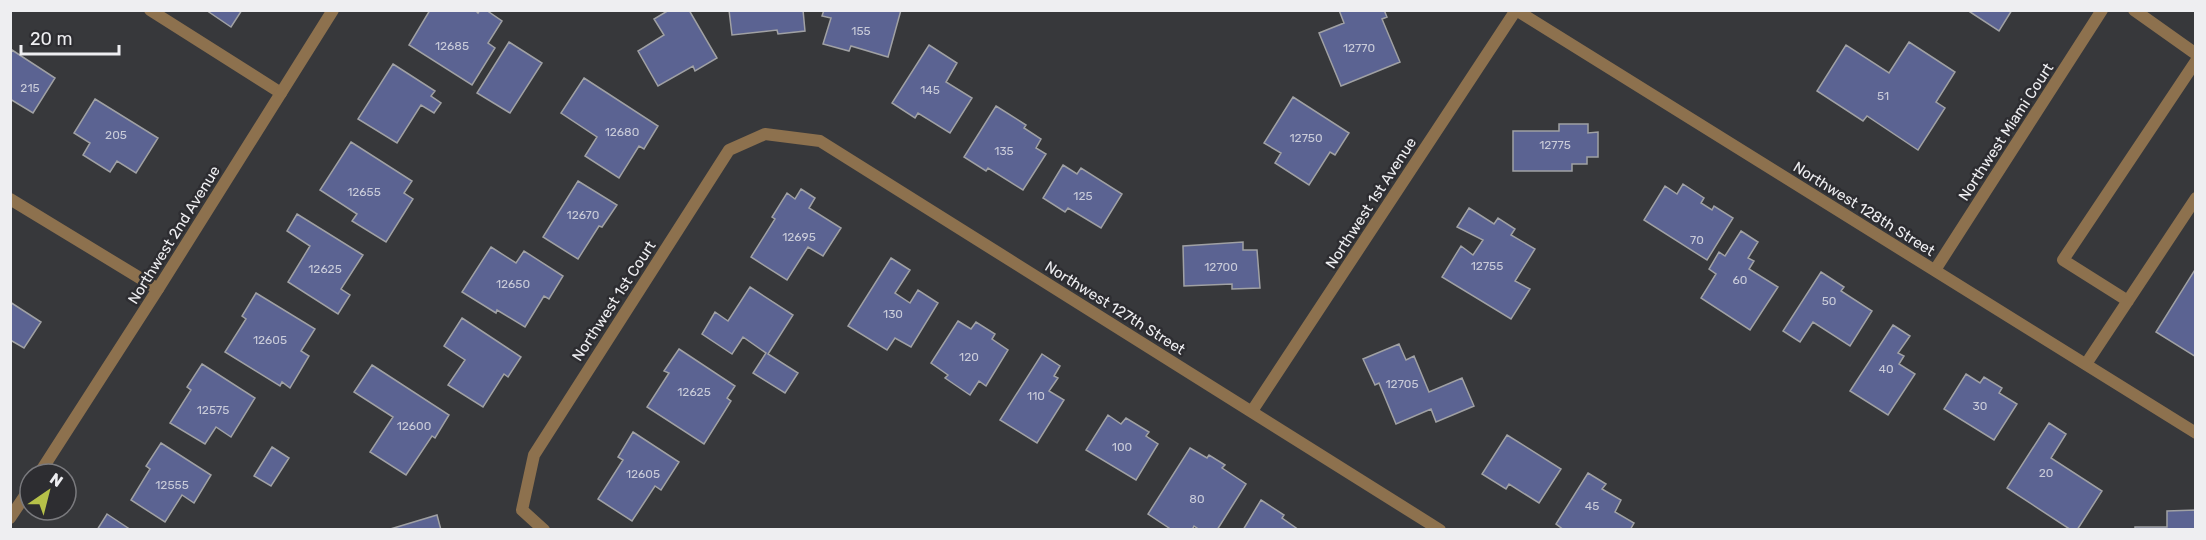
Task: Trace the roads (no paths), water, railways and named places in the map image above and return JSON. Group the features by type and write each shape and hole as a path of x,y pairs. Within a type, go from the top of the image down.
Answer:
{"street":[{"path":"150,10 281,93"},
{"name":"Northwest 2nd Avenue","path":"47,462 333,10"},
{"name":"Northwest 128th Street","path":"1516,10 2196,433"},
{"name":"Northwest 1st Avenue","path":"1252,411 1516,10"},
{"name":"Northwest Miami Court","path":"1935,270 2102,10"},
{"path":"2134,10 2196,54"},
{"path":"2128,300 2063,260 2196,61"},
{"name":"Northwest 127th Street","path":"765,134 820,141 1440,530"},
{"name":"Northwest 1st Court","path":"544,530 522,510 534,454 729,150 765,134"},
{"path":"2086,364 2196,198"},
{"path":"10,199 158,289"},
{"path":"10,518 15,500"}]}
